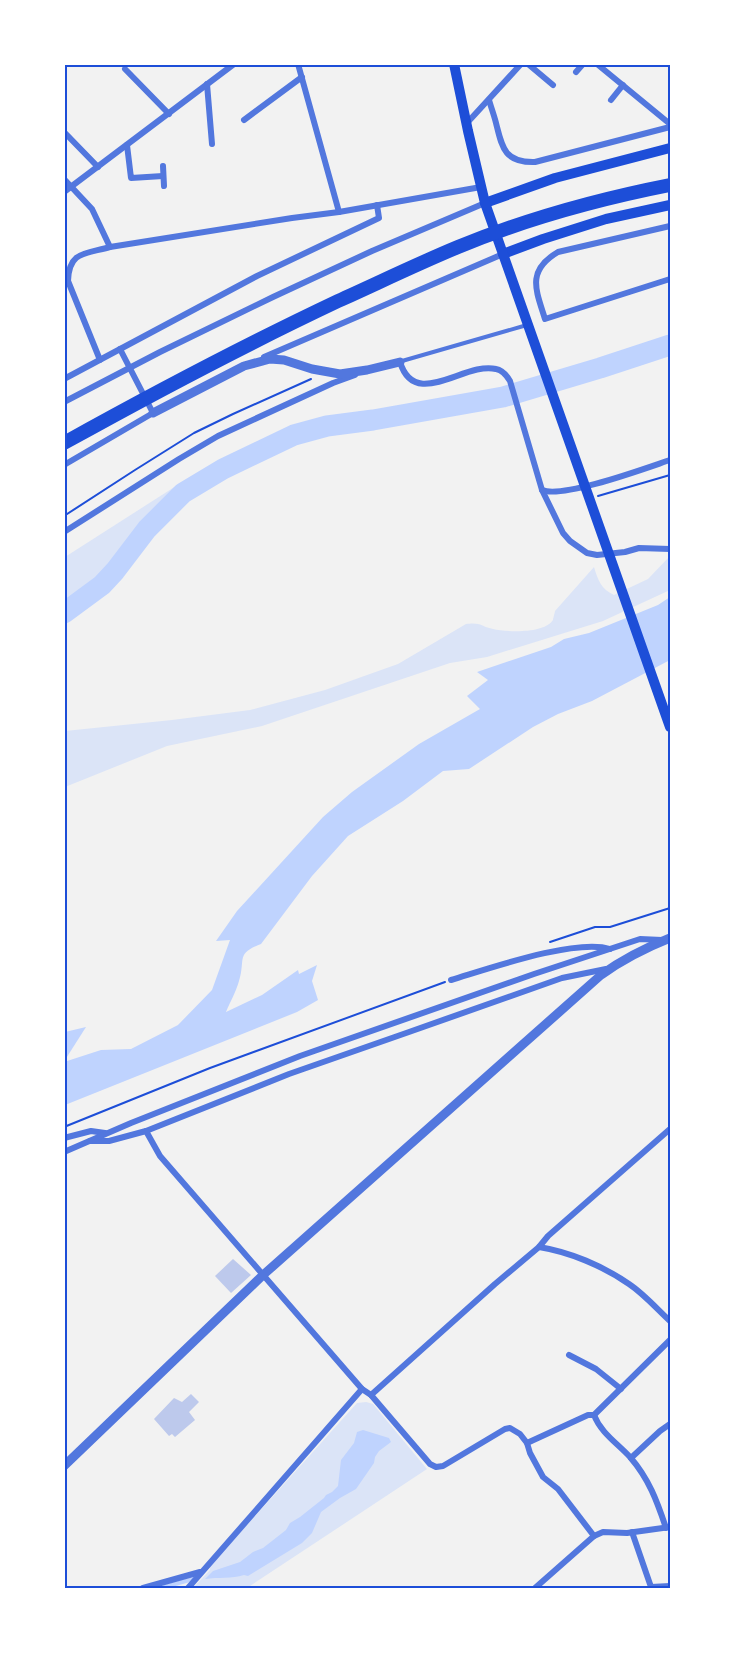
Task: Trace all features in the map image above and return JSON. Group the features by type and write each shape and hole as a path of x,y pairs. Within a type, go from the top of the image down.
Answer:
{"highway":[{"path":"64,443 288,324 458,247 574,208 670,185"}],"main road":[{"path":"454,64 485,203 670,727"},
{"path":"485,203 555,178 670,148"},
{"path":"503,254 543,238 606,219 670,205"}],"street":[{"path":"64,192 234,64"},
{"path":"298,64 339,212"},
{"path":"467,123 521,64"},
{"path":"528,64 553,85"},
{"path":"576,72 583,64"},
{"path":"597,64 670,125"},
{"path":"125,69 169,114"},
{"path":"244,120 302,77"},
{"path":"207,84 212,144"},
{"path":"611,100 623,85"},
{"path":"489,100 500,142 505,152 522,163 535,162 670,125"},
{"path":"66,133 98,167"},
{"path":"127,145 132,178 163,176"},
{"path":"163,166 164,186"},
{"path":"64,179 92,209 110,247"},
{"path":"100,360 68,281 66,267 77,256 110,247 377,206 481,187"},
{"path":"64,402 372,250 485,203"},
{"path":"65,377 257,276 380,218 377,206"},
{"path":"670,226 558,252 547,259 540,270 535,288 545,319 670,279"},
{"path":"64,465 153,413 244,366 503,254"},
{"path":"120,349 153,413"},
{"path":"244,366 270,359 340,374 400,362 405,375 418,384 428,384 487,368 498,369 510,381 542,490 563,533 570,541 587,553 597,555 639,548 670,549"},
{"path":"64,532 218,436 333,383 367,370"},
{"path":"542,490 556,492 600,483 670,460"},
{"path":"64,1152 300,1056 640,939 668,940"},
{"path":"64,1466 263,1275 601,975 640,951 668,940"},
{"path":"451,980 515,961 569,949 600,946 610,949"},
{"path":"90,1141 109,1141 146,1131 289,1074 562,978 612,968"},
{"path":"371,1395 670,1129"},
{"path":"64,1138 91,1131 107,1133"},
{"path":"146,1131 160,1156 430,1464 436,1467 443,1466 505,1429 516,1430 527,1443 543,1477 558,1489 594,1536"},
{"path":"539,1247 559,1250 612,1273 630,1284 670,1321"},
{"path":"594,1415 670,1340"},
{"path":"569,1355 596,1369 621,1389"},
{"path":"188,1588 362,1389"},
{"path":"527,1443 588,1414 594,1415"},
{"path":"535,1588 594,1536 603,1532 632,1532 668,1527 656,1495 631,1458 598,1426 594,1415"},
{"path":"631,1458 670,1424"},
{"path":"632,1532 651,1588 670,1586"},
{"path":"143,1588 202,1572"}],"lane":[{"path":"400,362 529,328"}],"path":[{"path":"64,516 194,433 326,371"},
{"path":"590,499 670,475"},
{"path":"542,945 595,927 610,927 670,908"},
{"path":"64,1127 210,1068 451,980"}],"shaded area":[{"path":"176,486 114,557 97,583 65,606 65,557"},
{"path":"670,556 670,590 603,621 487,657 450,663 262,726 167,746 65,787 65,731 250,710 325,690 398,664 466,624 478,624 507,631 542,628 553,620 555,611 594,567 601,584 614,595 648,579"},
{"path":"357,1403 373,1404 427,1469 247,1588 195,1588 210,1570 210,1566"}],"water":[{"path":"670,597 670,660 592,701 558,714 533,727 469,769 443,771 403,801 348,836 312,876 261,944 244,954 238,985 226,1012 262,995 298,970 299,974 317,965 312,981 318,1000 297,1012 65,1105 64,1062 101,1050 131,1049 178,1025 212,990 230,940 216,941 237,911 323,817 352,792 419,744 480,709 467,696 488,680 477,672 551,647 564,639 589,633 658,605"},
{"path":"86,1027 65,1060 65,1032"},
{"path":"363,1430 389,1438 391,1442 379,1451 374,1463 356,1489 321,1512 312,1533 302,1543 248,1576 205,1579 213,1571 240,1562 263,1548 286,1530 290,1523 332,1492 338,1486 341,1460 354,1443 357,1432"}],"building":[{"path":"233,1259 251,1275 231,1293 215,1276"},
{"path":"191,1394 199,1402 189,1412 195,1420 175,1437 172,1434 169,1436 154,1419 174,1398 182,1402"}],"waterway":[{"path":"64,613 102,585 147,529 183,493 223,469 294,435 327,426 503,397 670,345"},
{"path":"161,1588 193,1579"}]}
